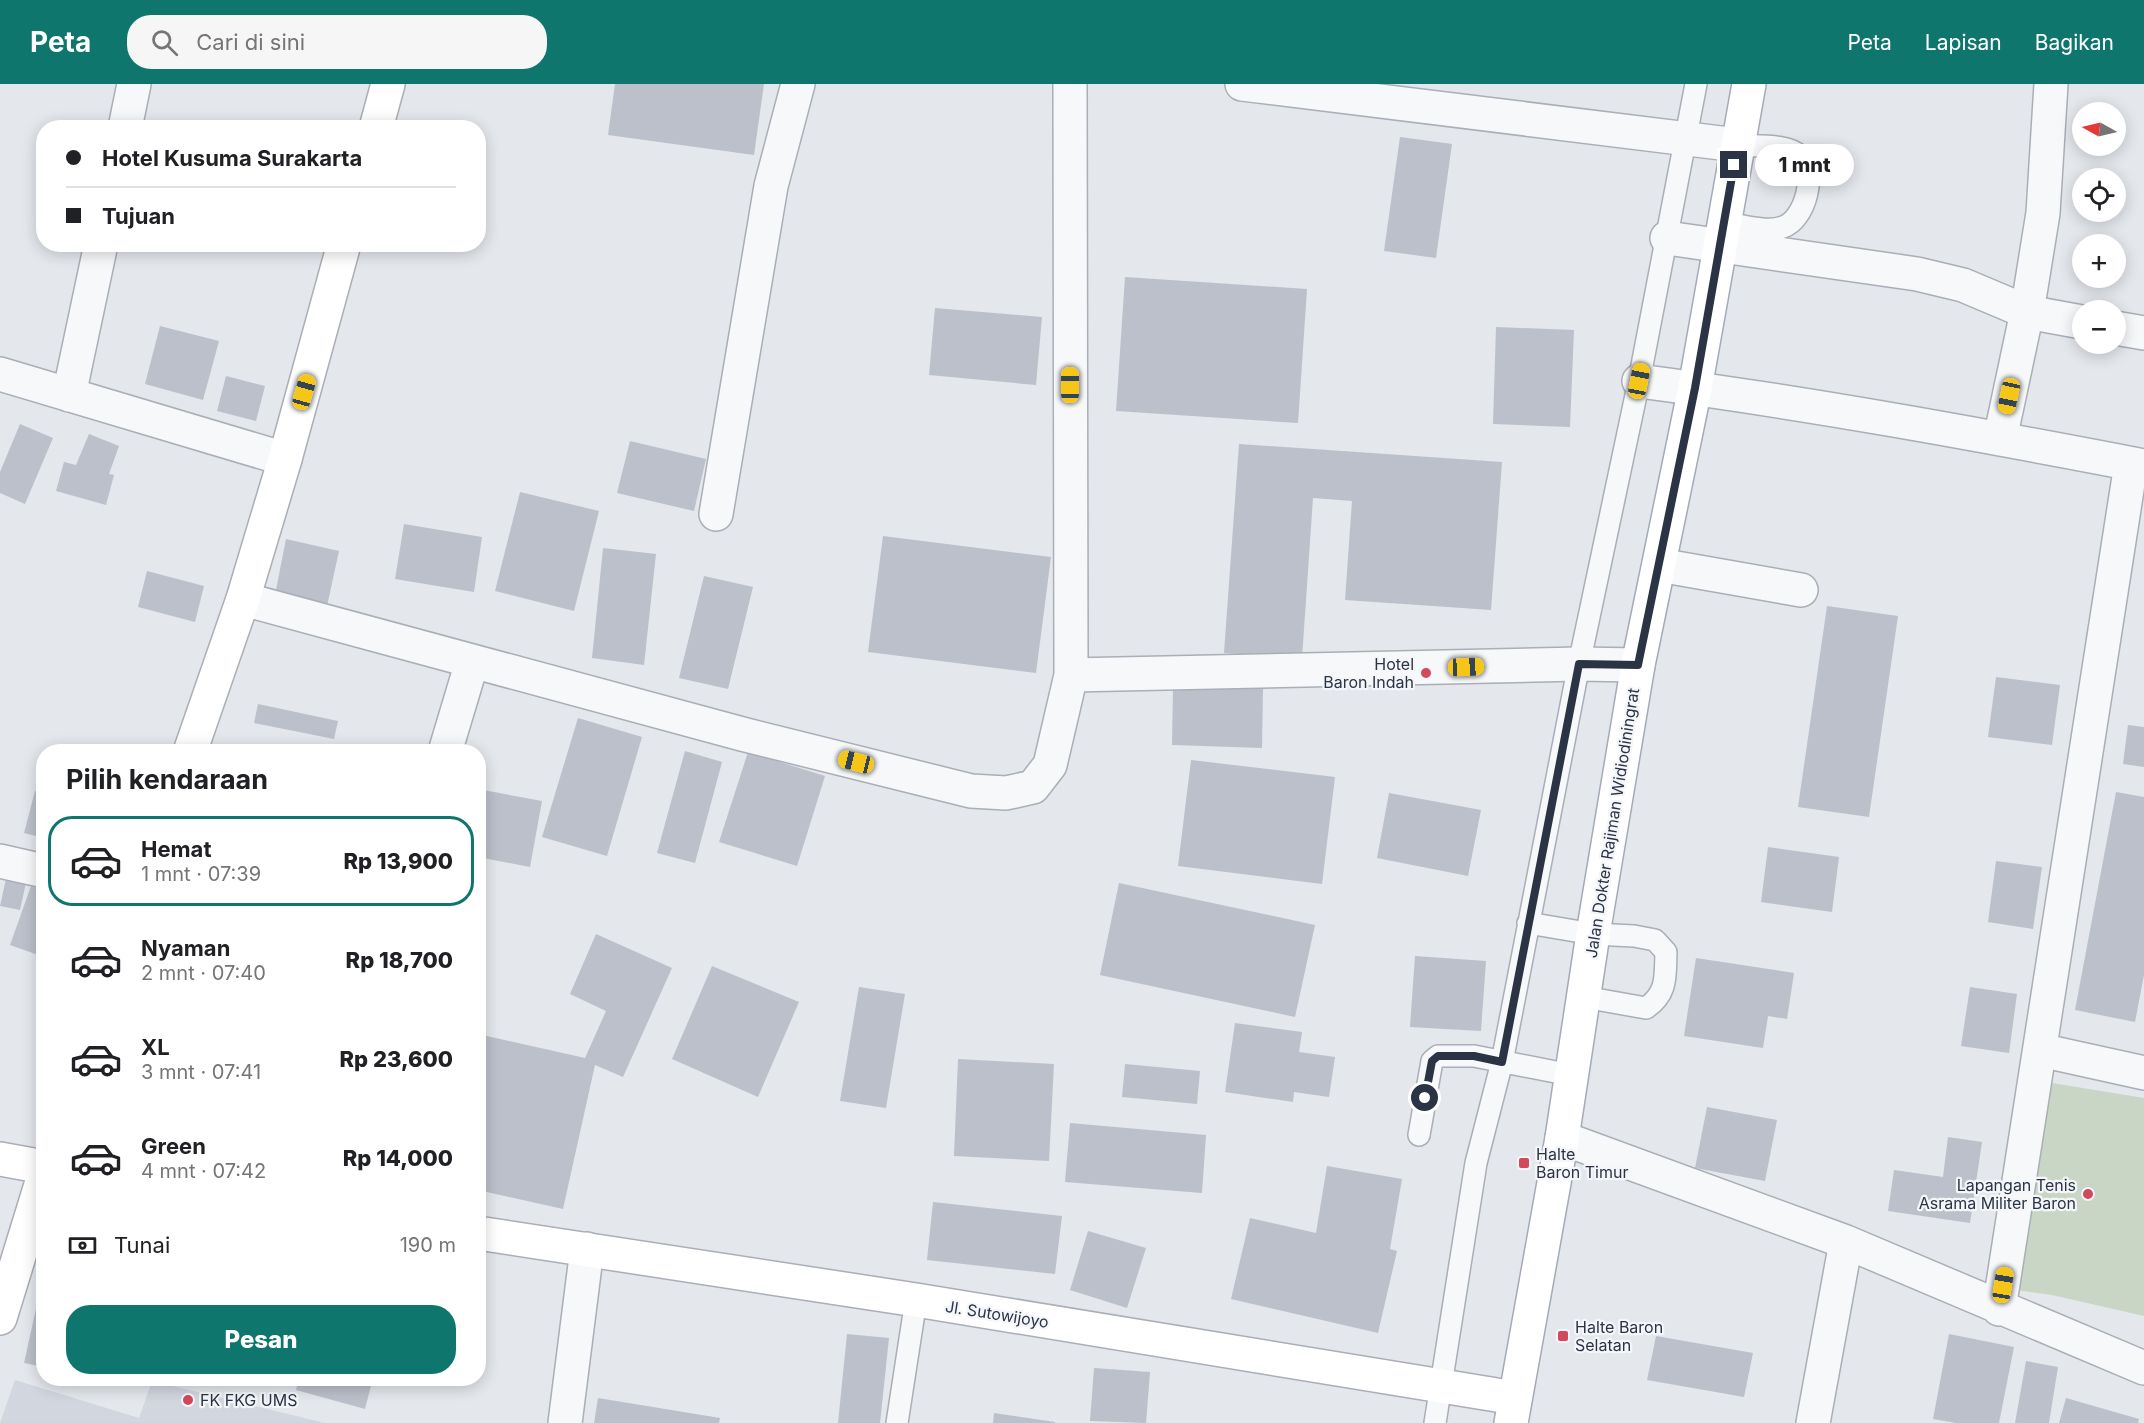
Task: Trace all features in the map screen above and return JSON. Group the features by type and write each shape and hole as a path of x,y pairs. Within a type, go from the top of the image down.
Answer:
{"main road":[{"path":"378,120 388,84"},
{"name":"Jalan Dokter Rajiman Widiodiningrat","path":"1513,1410 1562,1138 1638,665 1695,388 1749,84"},
{"path":"193,744 243,599 285,459 342,252"},
{"path":"0,1159 36,1166"},
{"path":"0,1318 36,1201"},
{"name":"Jl. Sutowijoyo","path":"486,1234 916,1300 1440,1386 1513,1410"}],"street":[{"path":"127,120 134,84"},
{"path":"716,514 771,186 798,84"},
{"path":"243,599 741,734 971,791 1006,793 1033,787 1050,765 1071,675 1070,84"},
{"path":"1242,84 1737,145"},
{"path":"2000,439 2027,312 2043,213 2051,84"},
{"path":"1667,238 1722,234 1963,285 2027,312 2072,320"},
{"path":"69,395 98,252"},
{"path":"2126,330 2144,333"},
{"path":"0,374 285,459"},
{"path":"1639,381 1695,388 2000,439 2138,465 1999,1309"},
{"path":"1659,565 1801,590"},
{"path":"447,744 472,662"},
{"path":"1071,675 1579,664 1638,665"},
{"path":"0,861 36,869"},
{"path":"2040,1050 2144,1073"},
{"path":"1562,1138 1846,1242 1999,1309 2144,1368"},
{"path":"1814,1423 1846,1242"},
{"path":"565,1423 587,1249"}],"lane":[{"path":"1435,1423 1476,1164 1502,1062 1579,664 1639,381 1696,84"},
{"path":"1722,234 1786,227 1800,212 1809,186 1809,169 1799,155 1781,148 1737,145"},
{"path":"1528,923 1593,934 1634,936 1655,940 1666,952 1665,979 1661,994 1646,1008 1584,997"},
{"path":"1419,1135 1432,1061 1438,1056 1474,1056 1571,1075"},
{"path":"897,1423 916,1300"}],"shaded area":[{"name":"FK FKG UMS","path":"15,1380 139,1418 150,1386 173,1386 325,1423 0,1423"}],"green space":[{"name":"Lapangan Tenis Asrama Militer Baron","path":"2052,1083 2144,1098 2144,1316 2052,1295 2016,1290"}],"building":[{"path":"615,84 764,84 754,155 608,135"},
{"path":"1400,137 1452,144 1436,258 1384,251"},
{"path":"1125,277 1307,289 1298,423 1116,411"},
{"path":"935,308 1042,317 1036,385 929,375"},
{"path":"160,326 219,341 203,400 145,384"},
{"path":"1496,327 1574,330 1570,427 1493,424"},
{"path":"226,376 265,386 256,421 217,411"},
{"path":"20,424 53,438 25,504 0,493 0,472"},
{"path":"89,434 119,446 109,474 114,475 106,505 56,491 64,462 76,465"},
{"path":"630,441 706,459 694,511 617,493"},
{"path":"1239,444 1502,462 1491,610 1345,600 1352,501 1313,498 1302,658 1224,653"},
{"path":"520,492 599,511 574,611 495,591"},
{"path":"404,524 482,537 474,592 395,579"},
{"path":"883,536 1051,557 1036,673 868,652"},
{"path":"286,539 339,551 327,606 275,595"},
{"path":"603,548 656,554 644,665 592,658"},
{"path":"147,571 204,586 195,622 138,607"},
{"path":"704,576 753,587 728,689 679,678"},
{"path":"1827,606 1898,616 1869,817 1798,807"},
{"path":"1996,677 2060,685 2052,745 1988,737"},
{"path":"1173,686 1263,689 1262,748 1172,745"},
{"path":"258,704 338,721 334,739 254,723"},
{"path":"578,718 642,737 607,856 542,837"},
{"path":"2128,725 2144,727 2144,767 2123,764"},
{"path":"685,751 722,762 695,863 657,853"},
{"path":"748,752 825,776 797,866 719,842"},
{"path":"1191,760 1335,777 1322,884 1178,866"},
{"path":"486,790 542,801 530,867 486,859"},
{"path":"35,791 36,836 24,833"},
{"path":"2116,792 2144,797 2144,975 2135,1022 2075,1010"},
{"path":"1389,793 1481,810 1468,876 1377,858"},
{"path":"1768,847 1839,857 1832,912 1761,902"},
{"path":"1996,861 2042,867 2033,929 1988,922"},
{"path":"7,874 27,878 20,910 0,906"},
{"path":"1119,883 1315,925 1295,1017 1100,975"},
{"path":"31,886 36,888 36,954 10,945"},
{"path":"596,934 672,968 623,1077 595,1065 563,1209 486,1192 486,1036 585,1058 606,1011 570,994"},
{"path":"1415,956 1486,961 1481,1031 1410,1027"},
{"path":"1696,958 1794,973 1787,1019 1768,1016 1763,1048 1684,1036"},
{"path":"712,966 799,1002 758,1097 672,1059"},
{"path":"859,987 905,994 886,1108 840,1101"},
{"path":"1970,987 2017,994 2009,1053 1961,1046"},
{"path":"1235,1023 1302,1032 1299,1052 1335,1057 1329,1097 1294,1092 1293,1102 1225,1092"},
{"path":"958,1059 1054,1064 1049,1161 954,1156"},
{"path":"1125,1064 1200,1071 1197,1104 1122,1097"},
{"path":"1707,1107 1777,1120 1765,1181 1695,1168"},
{"path":"1070,1123 1206,1135 1202,1193 1065,1182"},
{"path":"1948,1137 1982,1142 1970,1223 1888,1211 1894,1170 1943,1177"},
{"path":"1327,1166 1402,1179 1390,1249 1397,1251 1378,1333 1231,1299 1250,1218 1316,1233"},
{"path":"933,1202 1062,1216 1055,1274 927,1260"},
{"path":"1088,1231 1146,1248 1127,1308 1070,1290"},
{"path":"36,1309 36,1365 24,1363"},
{"path":"847,1334 889,1338 880,1423 838,1423"},
{"path":"1949,1334 2014,1347 1999,1423 1956,1423 1933,1419"},
{"path":"1656,1336 1753,1353 1744,1397 1647,1380"},
{"path":"2026,1361 2058,1367 2049,1423 2015,1423"},
{"path":"1094,1368 1150,1372 1146,1423 1090,1421"},
{"path":"297,1386 371,1386 365,1409 296,1390"},
{"path":"598,1398 720,1418 719,1423 594,1423"},
{"path":"2066,1398 2139,1419 2138,1423 2059,1423"},
{"path":"994,1413 1055,1422 1055,1423 993,1423"}],"place":[{"name":"Hotel Baron Indah","path":"1426,673"},
{"name":"Halte Baron Timur","path":"1524,1163"},
{"name":"Lapangan Tenis Asrama Militer Baron","path":"2088,1194"},
{"name":"Halte Baron Selatan","path":"1563,1336"},
{"name":"FK FKG UMS","path":"188,1400"}],"route":[{"path":"1425,1098 1432,1061 1438,1056 1474,1056 1502,1062 1579,664 1638,665 1695,388 1734,165"}]}
